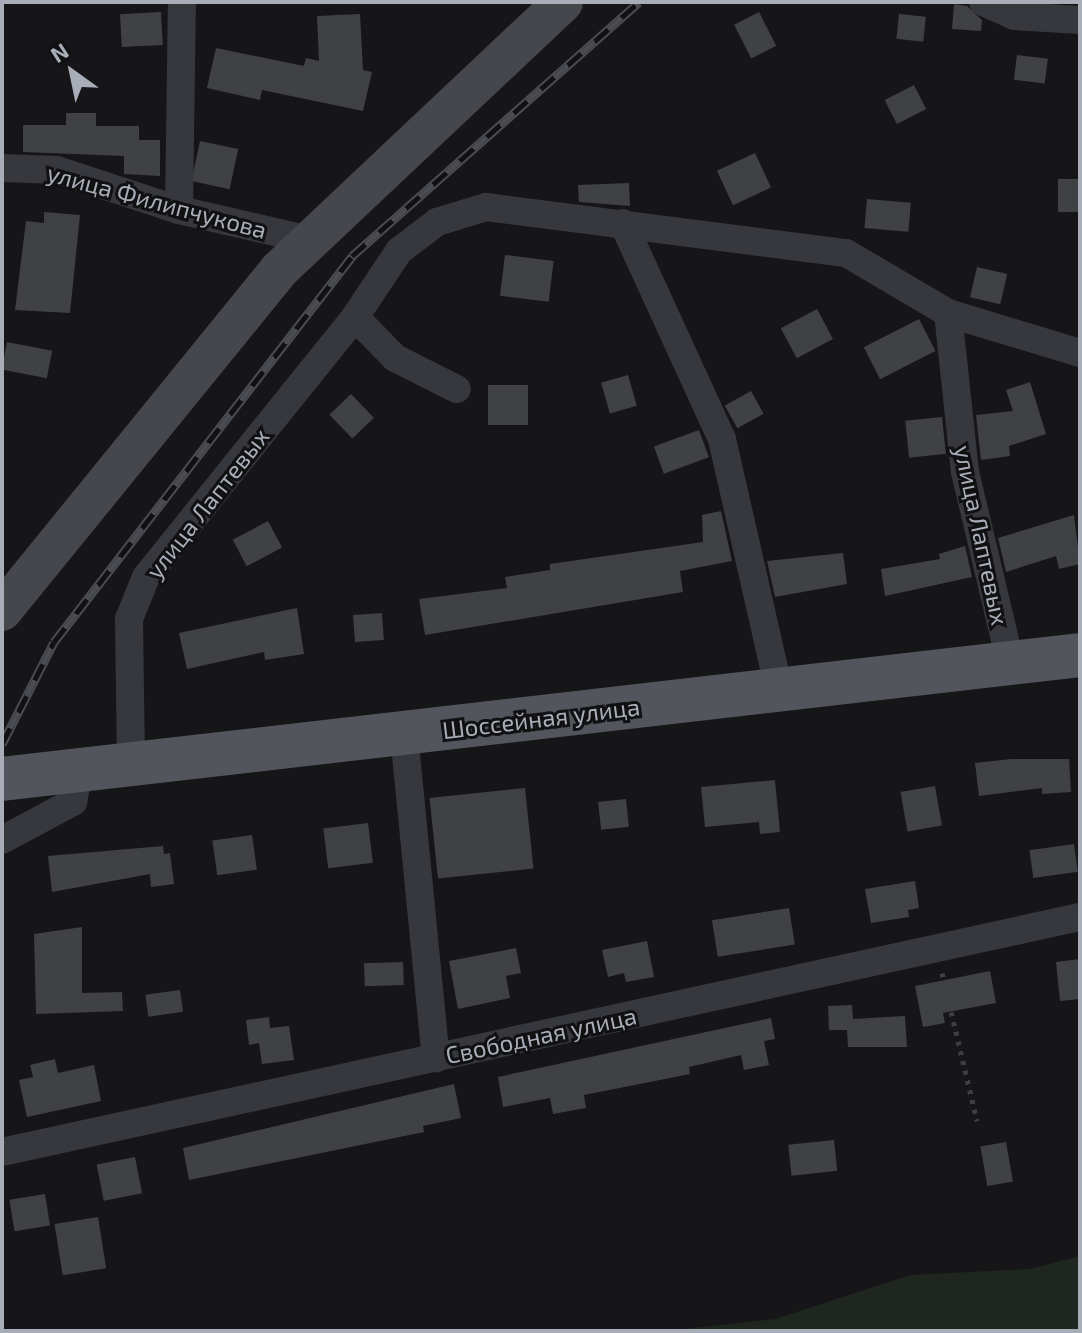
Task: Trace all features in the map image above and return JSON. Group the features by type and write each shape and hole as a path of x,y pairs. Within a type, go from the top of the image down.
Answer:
{"main road":[{"name":"Шоссейная улица","path":"2,779 1080,655"}],"street":[{"path":"179,210 182,2"},
{"path":"2,611 279,270 563,2"},
{"path":"983,2 1014,16 1080,20"},
{"name":"улица Филипчукова","path":"2,168 57,170 179,210 310,240"},
{"name":"улица Лаптевых","path":"131,763 129,619 146,577 355,317 399,251 437,222 486,207 846,253 948,313 1080,353"},
{"path":"623,223 722,439 779,690"},
{"name":"улица Лаптевых","path":"948,313 965,472 1010,661"},
{"path":"355,317 395,358 457,389"},
{"path":"404,734 436,1058"},
{"path":"2,840 73,802 79,770"},
{"name":"Свободная улица","path":"2,1152 1080,917"}],"path":[{"path":"937,948 977,1121"}],"shaded area":[{"path":"1080,1256 1080,1331 665,1331 775,1319 910,1275 1030,1269"}],"building":[{"path":"954,4 967,6 982,20 981,31 952,29"},
{"path":"161,12 163,45 122,47 120,14"},
{"path":"759,12 776,46 751,59 734,25"},
{"path":"360,14 363,70 372,72 363,111 262,90 260,100 207,88 216,48 304,66 306,58 319,61 317,16"},
{"path":"899,14 926,17 923,42 896,39"},
{"path":"1017,55 1048,59 1045,84 1014,80"},
{"path":"914,85 926,109 897,124 885,100"},
{"path":"66,113 96,113 96,126 139,126 139,140 160,140 160,176 124,174 124,156 23,152 23,125 66,125"},
{"path":"200,141 238,149 230,189 191,181"},
{"path":"755,153 771,187 733,205 717,171"},
{"path":"1058,179 1080,179 1080,212 1058,212"},
{"path":"629,183 630,206 579,202 578,185"},
{"path":"867,199 911,203 908,232 864,228"},
{"path":"44,212 80,215 70,313 15,310 26,221 44,223"},
{"path":"505,255 554,261 549,302 500,296"},
{"path":"977,267 1007,274 1000,304 970,297"},
{"path":"817,309 833,339 797,358 781,328"},
{"path":"919,319 935,351 880,379 864,347"},
{"path":"7,342 52,351 47,378 2,370"},
{"path":"628,375 637,406 610,413 601,383"},
{"path":"1030,382 1046,434 1009,446 1010,456 981,460 976,415 1013,411 1006,390"},
{"path":"488,385 528,385 528,425 488,425"},
{"path":"751,391 764,414 737,428 725,406"},
{"path":"351,394 374,418 352,439 329,415"},
{"path":"942,417 946,454 909,458 905,421"},
{"path":"699,430 709,457 664,474 654,446"},
{"path":"721,511 732,561 680,571 683,592 425,635 419,599 507,588 505,577 550,570 550,564 703,542 702,515"},
{"path":"1074,515 1080,564 1059,569 1056,556 1006,572 998,538"},
{"path":"268,521 282,547 247,566 233,540"},
{"path":"965,546 972,577 885,596 881,569 940,559 939,554"},
{"path":"843,553 847,584 775,597 767,561"},
{"path":"297,608 304,654 265,660 264,652 187,669 179,633"},
{"path":"382,613 384,640 355,642 353,615"},
{"path":"1011,759 1069,759 1071,792 1042,794 1042,788 979,796 975,763"},
{"path":"775,780 780,832 760,834 759,822 705,827 701,787"},
{"path":"935,786 942,825 907,831 901,792"},
{"path":"525,788 533,869 438,879 430,798"},
{"path":"626,799 629,827 601,830 598,802"},
{"path":"368,823 373,863 328,868 323,828"},
{"path":"252,835 257,870 217,875 212,841"},
{"path":"1074,844 1078,872 1033,878 1029,850"},
{"path":"163,846 164,854 170,853 174,884 151,887 150,874 52,892 48,856"},
{"path":"915,881 919,908 908,910 909,917 871,923 865,889"},
{"path":"789,908 795,945 718,957 712,920"},
{"path":"82,927 82,993 122,992 123,1011 36,1014 34,934"},
{"path":"647,941 654,977 626,982 624,973 608,977 602,950"},
{"path":"516,948 521,973 506,976 510,998 458,1009 449,961"},
{"path":"1080,959 1080,999 1060,1001 1056,962"},
{"path":"403,962 404,985 365,986 364,963"},
{"path":"990,971 996,1003 943,1013 945,1023 923,1027 915,986"},
{"path":"180,990 183,1012 148,1017 145,995"},
{"path":"852,1005 853,1019 905,1016 907,1047 848,1047 847,1030 829,1030 828,1006"},
{"path":"269,1017 270,1028 289,1026 294,1060 262,1064 259,1043 249,1045 246,1020"},
{"path":"771,1018 775,1039 764,1041 769,1065 744,1070 741,1055 689,1067 690,1074 584,1095 586,1108 553,1114 550,1098 503,1107 498,1077"},
{"path":"55,1059 58,1073 94,1065 101,1101 27,1117 19,1080 33,1077 30,1065"},
{"path":"454,1084 461,1118 423,1126 424,1132 189,1180 183,1148"},
{"path":"834,1140 837,1171 791,1176 788,1145"},
{"path":"1006,1142 1013,1181 987,1186 980,1147"},
{"path":"135,1157 142,1193 104,1201 97,1164"},
{"path":"45,1194 50,1226 14,1231 9,1200"},
{"path":"98,1217 106,1268 63,1275 55,1224"}],"railway":[{"path":"2,744 54,642 352,256 639,2"}]}
